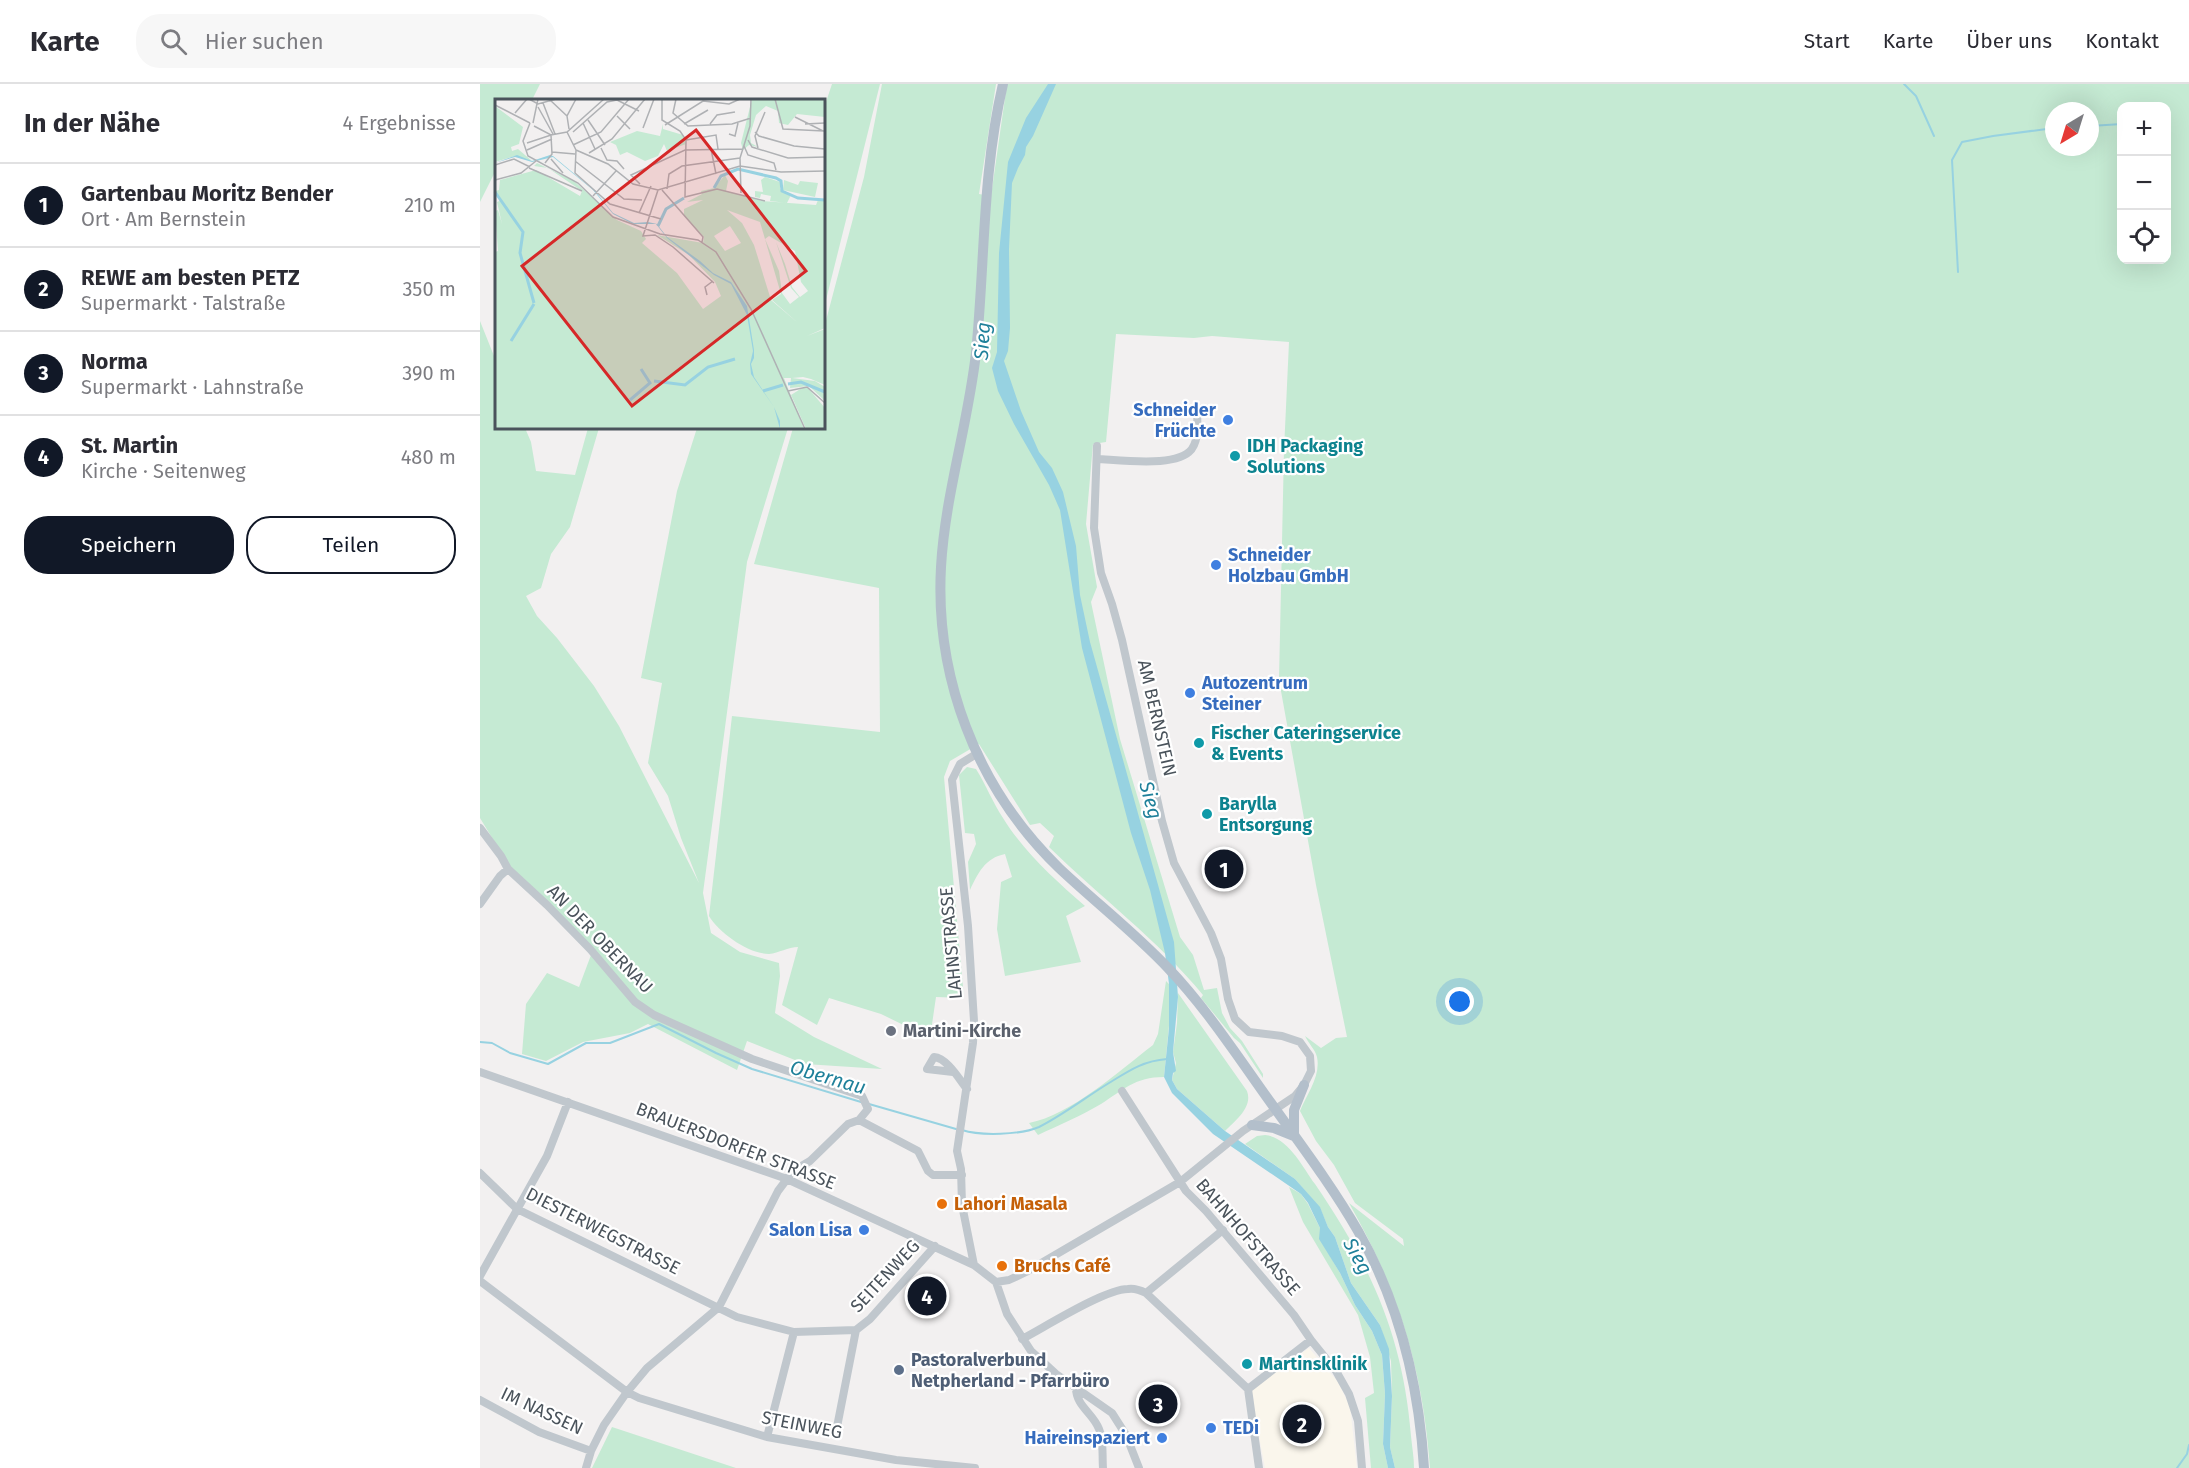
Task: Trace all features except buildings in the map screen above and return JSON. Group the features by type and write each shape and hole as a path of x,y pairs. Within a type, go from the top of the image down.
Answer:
{"main road":[{"path":"1003,84 990,156 973,374 945,528 941,567 942,624 959,706 978,753 997,790 1015,817 1039,847 1072,880 1138,938 1197,1001 1295,1136 1360,1235 1388,1295 1400,1329 1415,1391 1424,1468"},
{"path":"1295,1136 1294,1110 1304,1085"},
{"path":"1248,1128 1274,1128 1295,1136"}],"street":[{"path":"1097,459 1174,461 1190,452 1196,436 1197,407"},
{"name":"AM BERNSTEIN","path":"1097,446 1094,528 1101,573 1115,613 1162,821 1174,863 1211,933 1221,958 1228,999 1235,1019 1249,1032 1281,1036 1300,1042 1310,1056 1311,1071 1304,1085"},
{"name":"LAHNSTRASSE","path":"974,1265 962,1205 962,1175 957,1151 967,1089 974,1021 968,926 952,780 960,764 978,753"},
{"name":"AN DER OBERNAU","path":"480,828 508,869 590,949 635,1002 654,1015 752,1059 862,1096 864,1099 868,1109 859,1120 848,1124 810,1161 793,1171 778,1191 719,1307"},
{"path":"480,904 500,876 508,869"},
{"name":"BRAUERSDORFER STRASSE","path":"480,1072 787,1179 974,1265"},
{"path":"953,1072 967,1089"},
{"path":"1122,1091 1180,1182 1248,1128 1295,1096 1304,1085"},
{"path":"480,1276 547,1156 568,1102"},
{"path":"859,1120 918,1151 933,1175 962,1175"},
{"name":"DIESTERWEGSTRASSE","path":"480,1173 517,1209 719,1307"},
{"name":"BAHNHOFSTRASSE","path":"996,1282 1009,1280 1026,1272 1180,1182 1294,1315 1336,1371 1349,1394 1358,1421 1362,1468"},
{"path":"1146,1293 1223,1230"},
{"name":"SEITENWEG","path":"719,1307 737,1317 794,1332 856,1330 865,1324 935,1246"},
{"path":"974,1265 996,1282 1007,1314 1022,1339 1045,1365 1112,1413 1126,1435 1139,1468"},
{"name":"STEINWEG","path":"480,1281 627,1392 639,1398 768,1437 896,1460 975,1468"},
{"path":"1022,1339 1106,1294 1126,1288 1139,1289 1248,1389 1259,1468"},
{"path":"586,1468 604,1425 627,1392 647,1368 719,1307"},
{"path":"836,1432 856,1330"},
{"path":"768,1437 794,1332"},
{"path":"1248,1389 1311,1340"},
{"path":"1076,1388 1076,1397 1093,1417 1099,1429 1103,1468"},
{"name":"IM NASSEN","path":"480,1400 539,1432 591,1452"}],"shaded area":[{"path":"1309,1348 1338,1382 1350,1407 1357,1468 1265,1468 1250,1390"}],"green space":[{"path":"480,84 540,84 532,99 495,99 495,172 480,202"},
{"path":"832,84 880,84 825,304 825,105"},
{"path":"882,84 996,84 979,194 991,196 1007,84 2189,84 2189,1468 1430,1468 1421,1397 1405,1331 1381,1267 1349,1203 1404,1246 1403,1239 1355,1203 1300,1111 1313,1085 1318,1064 1316,1054 1305,1036 1321,1048 1336,1038 1347,1037 1316,885 1279,680 1284,450 1289,342 1212,336 1194,338 1116,334 1106,442 1093,444 1086,524 1097,587 1091,602 1120,739 1180,937 1193,955 1204,990 1217,988 1222,1013 1263,1074 1263,1078 1240,1043 1201,998 1203,995 1186,975 1148,937 1049,847 1054,836 1040,823 1030,825 979,744 950,761 944,777 964,998 936,997 930,1038 881,1014 829,998 817,1025 782,1005 798,947 769,954 761,953 735,941 709,916 732,716 880,732 879,588 754,564 793,429 825,429 825,324 864,177"},
{"path":"480,321 495,358 495,429 525,429 531,442 536,471 575,475 588,429 599,429 570,527 551,554 541,588 526,596 537,616 594,686 619,726 699,883 681,838 668,796 648,763 662,683 641,678 677,491 697,429 788,429 747,562 703,893 711,933 740,952 779,963 780,976 775,1013 814,1037 882,1069 805,1064 747,1041 737,1070 648,1024 630,1033 583,1042 546,1061 522,1054 526,1004 547,973 579,987 591,955 511,869 480,818"},
{"path":"967,767 976,769 999,812 1030,854 1085,906 1066,916 1081,962 1005,976 997,929 1001,882 1012,877 1005,854 998,856 983,867 970,890 968,862 976,844 974,834 965,833 959,775"},
{"path":"1166,981 1169,984 1169,1026 1164,1077 1137,1082 1093,1108 1038,1135 1029,1123 1078,1102 1153,1045 1158,1034"},
{"path":"1178,993 1247,1091 1246,1108 1225,1131 1177,1089 1172,1080 1176,1063 1173,1052"},
{"path":"1265,1135 1281,1141 1300,1161 1335,1214 1368,1273 1392,1334 1401,1366 1414,1468 1395,1468 1390,1447 1391,1361 1380,1325 1351,1283 1335,1237 1320,1208 1295,1179 1245,1144 1257,1136"},
{"path":"1289,1187 1301,1194 1308,1204 1320,1228 1320,1239 1355,1305 1372,1331 1382,1355 1385,1394 1383,1444 1388,1468 1371,1468 1365,1398 1374,1393 1370,1357 1358,1315 1303,1222"},
{"path":"612,1427 736,1468 592,1468"}],"water":[{"path":"1048,84 1056,84 1026,147 1025,155 1012,183 1009,249 1010,328 1008,351 1004,361 1021,411 1039,452 1052,468 1063,492 1076,546 1080,595 1090,642 1174,942 1178,997 1173,1052 1176,1071 1173,1073 1172,1080 1177,1089 1225,1131 1295,1179 1320,1207 1335,1237 1351,1283 1380,1325 1389,1349 1392,1396 1390,1447 1395,1468 1388,1468 1383,1444 1385,1394 1382,1355 1372,1331 1319,1239 1320,1228 1308,1203 1301,1194 1213,1134 1172,1093 1164,1077 1169,1028 1169,984 1165,953 1150,890 1131,833 1082,648 1060,510 998,391 992,368 997,352 999,253 1008,162 1026,118"}],"waterway":[{"path":"1904,84 1916,96 1934,136"},
{"path":"2099,125 2117,124"},
{"path":"1958,272 1952,160 1962,142 2045,129"},
{"name":"Obernau","path":"480,1042 492,1043 510,1053 548,1064 586,1043 610,1043 659,1024 752,1069 861,1102"},
{"name":"Obernau","path":"962,1130 1000,1134 1031,1130 1057,1117 1130,1070 1167,1059"},
{"name":"Obernau","path":"869,1104 956,1129"},
{"path":"2177,1468 2187,1454 2189,1445"}],"place":[{"name":"Schneider Früchte","path":"1228,420"},
{"name":"IDH Packaging Solutions","path":"1235,456"},
{"name":"Schneider Holzbau GmbH","path":"1216,565"},
{"name":"Autozentrum Steiner","path":"1190,693"},
{"name":"Fischer Cateringservice & Events","path":"1199,743"},
{"name":"Barylla Entsorgung","path":"1207,814"},
{"name":"Gartenbau Moritz Bender","path":"1224,869"},
{"name":"Martini-Kirche","path":"891,1031"},
{"name":"Lahori Masala","path":"942,1204"},
{"name":"Salon Lisa","path":"864,1230"},
{"name":"Bruchs Café","path":"1002,1266"},
{"name":"St. Martin","path":"927,1296"},
{"name":"Martinsklinik","path":"1247,1364"},
{"name":"Pastoralverbund Netpherland - Pfarrbüro","path":"899,1370"},
{"name":"Norma","path":"1158,1404"},
{"name":"REWE am besten PETZ","path":"1302,1424"},
{"name":"TEDi","path":"1211,1428"},
{"name":"Haireinspaziert","path":"1162,1438"}],"water label":[{"name":"Sieg","path":"982,341"},
{"name":"Sieg","path":"1151,800"},
{"name":"Sieg","path":"1358,1256"}]}
